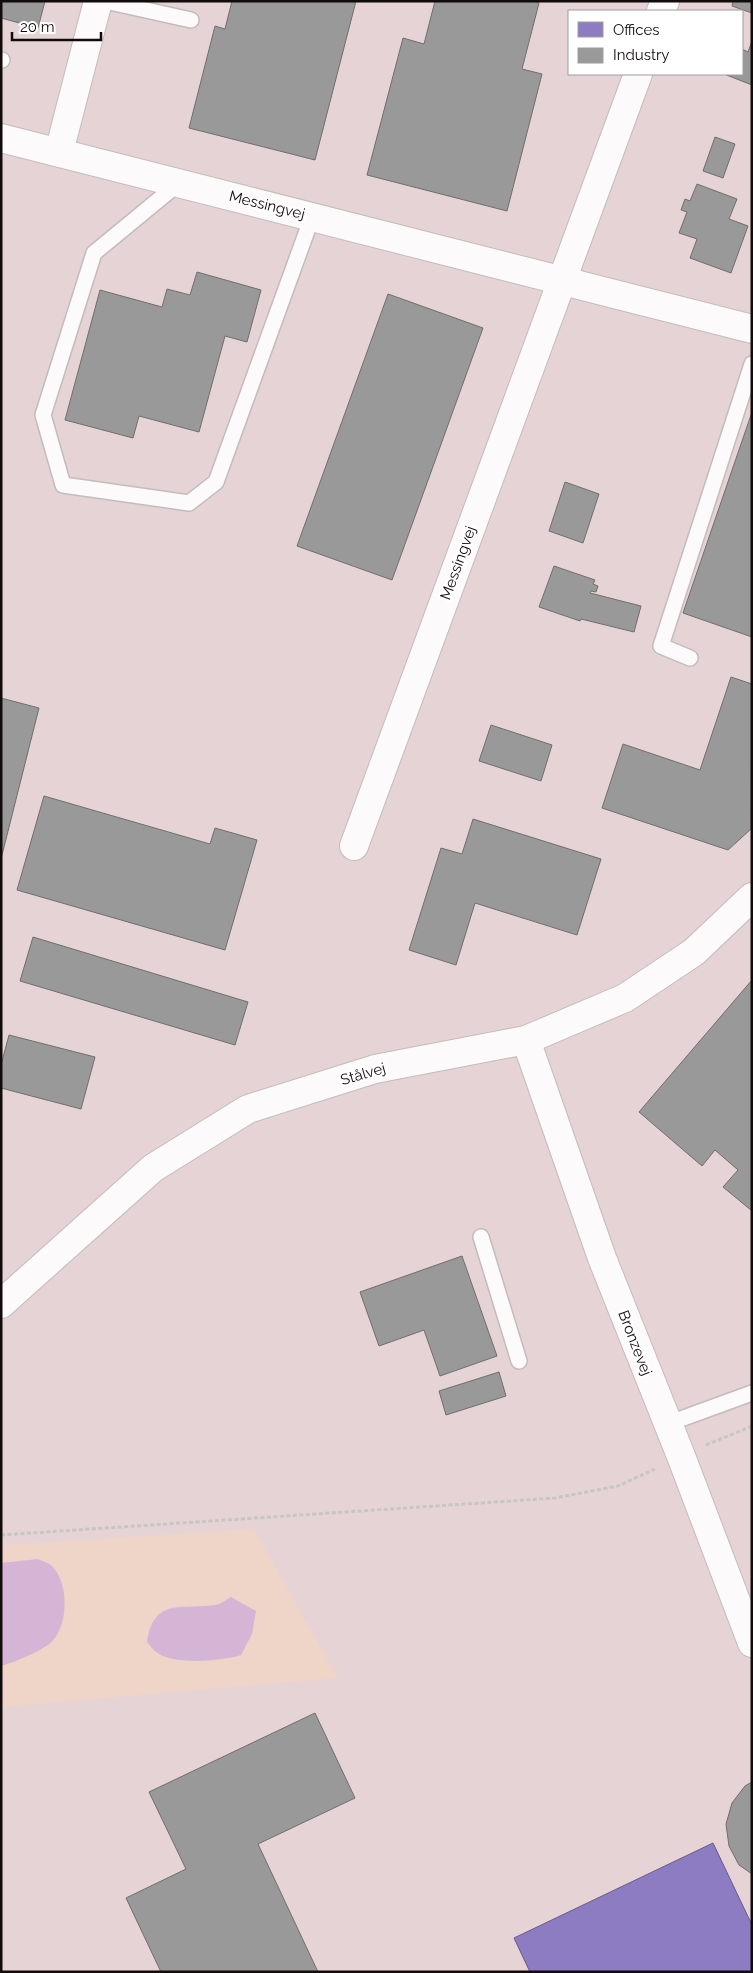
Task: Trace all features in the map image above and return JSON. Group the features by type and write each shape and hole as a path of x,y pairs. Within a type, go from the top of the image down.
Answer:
{"street":[{"path":"59,152 98,1"},
{"name":"Messingvej","path":"354,846 638,75"},
{"name":"Messingvej","path":"1,138 752,329"},
{"name":"Stålvej","path":"1,1304 153,1168 248,1109 375,1069 526,1040 625,998 694,952 752,897"},
{"name":"Bronzevej","path":"526,1040 602,1258 681,1456 752,1643"}],"lane":[{"path":"105,1 191,20"},
{"path":"179,183 94,253 43,415 63,486 189,503 216,482 312,217"},
{"path":"690,658 662,646 752,364"},
{"path":"481,1236 519,1361"},
{"path":"667,1424 752,1393"}],"path":[{"path":"1,1534 556,1498 618,1486 681,1456 752,1426"}],"shaded area":[{"path":"1,1 752,1 752,1972 1,1972"},
{"path":"254,1529 338,1678 1,1707 1,1666 17,1661 64,1620 63,1585 38,1559 1,1563 1,1545","holes":["231,1597 252,1634 241,1654 230,1658 170,1607 215,1605"]},
{"path":"38,1559 52,1566 62,1584 65,1607 60,1629 48,1645 25,1657 1,1666 1,1563"},
{"path":"231,1597 256,1611 252,1634 241,1655 197,1661 173,1659 163,1656 147,1642 156,1618 163,1612 171,1608 216,1605"}],"building: Offices":[{"path":"713,1843 752,1925 752,1972 530,1972 514,1938"}],"building: Industry":[{"path":"1,1 45,1 38,28 1,18"},
{"path":"232,1 356,1 315,160 189,128 215,26 225,29"},
{"path":"435,1 533,1 539,3 522,69 542,74 507,211 367,175 403,38 424,44"},
{"path":"733,1 752,1 752,13 732,6"},
{"path":"752,41 752,85 727,75 743,75 743,50 748,52"},
{"path":"715,137 735,144 723,178 703,171"},
{"path":"697,184 737,199 729,219 748,226 731,273 690,258 697,239 679,233 687,212 681,210 685,199 690,201"},
{"path":"197,272 261,290 247,342 225,336 199,432 139,416 133,438 65,420 100,290 162,307 167,289 190,295"},
{"path":"388,294 483,328 392,580 297,546"},
{"path":"752,412 752,637 683,613"},
{"path":"565,482 599,494 583,543 549,531"},
{"path":"554,566 595,580 593,584 598,586 596,592 591,591 590,593 641,606 634,632 581,619 580,621 539,607"},
{"path":"731,677 752,684 751,829 728,850 602,808 623,744 700,770"},
{"path":"1,698 39,708 1,859"},
{"path":"491,725 552,745 541,781 479,761"},
{"path":"44,796 210,844 215,828 257,840 225,950 17,890"},
{"path":"473,819 601,859 577,935 475,903 456,965 409,950 441,848 462,854"},
{"path":"33,937 248,1002 235,1045 20,981"},
{"path":"752,980 752,1211 723,1187 738,1170 715,1150 702,1166 639,1112"},
{"path":"9,1035 95,1057 81,1109 1,1088 1,1065"},
{"path":"462,1256 497,1356 440,1376 424,1330 379,1346 360,1292"},
{"path":"499,1372 506,1396 446,1415 439,1391"},
{"path":"315,1713 355,1798 258,1844 318,1972 161,1972 126,1898 186,1869 149,1792"},
{"path":"752,1782 752,1874 739,1865 729,1846 726,1824 732,1803 745,1786"}]}
